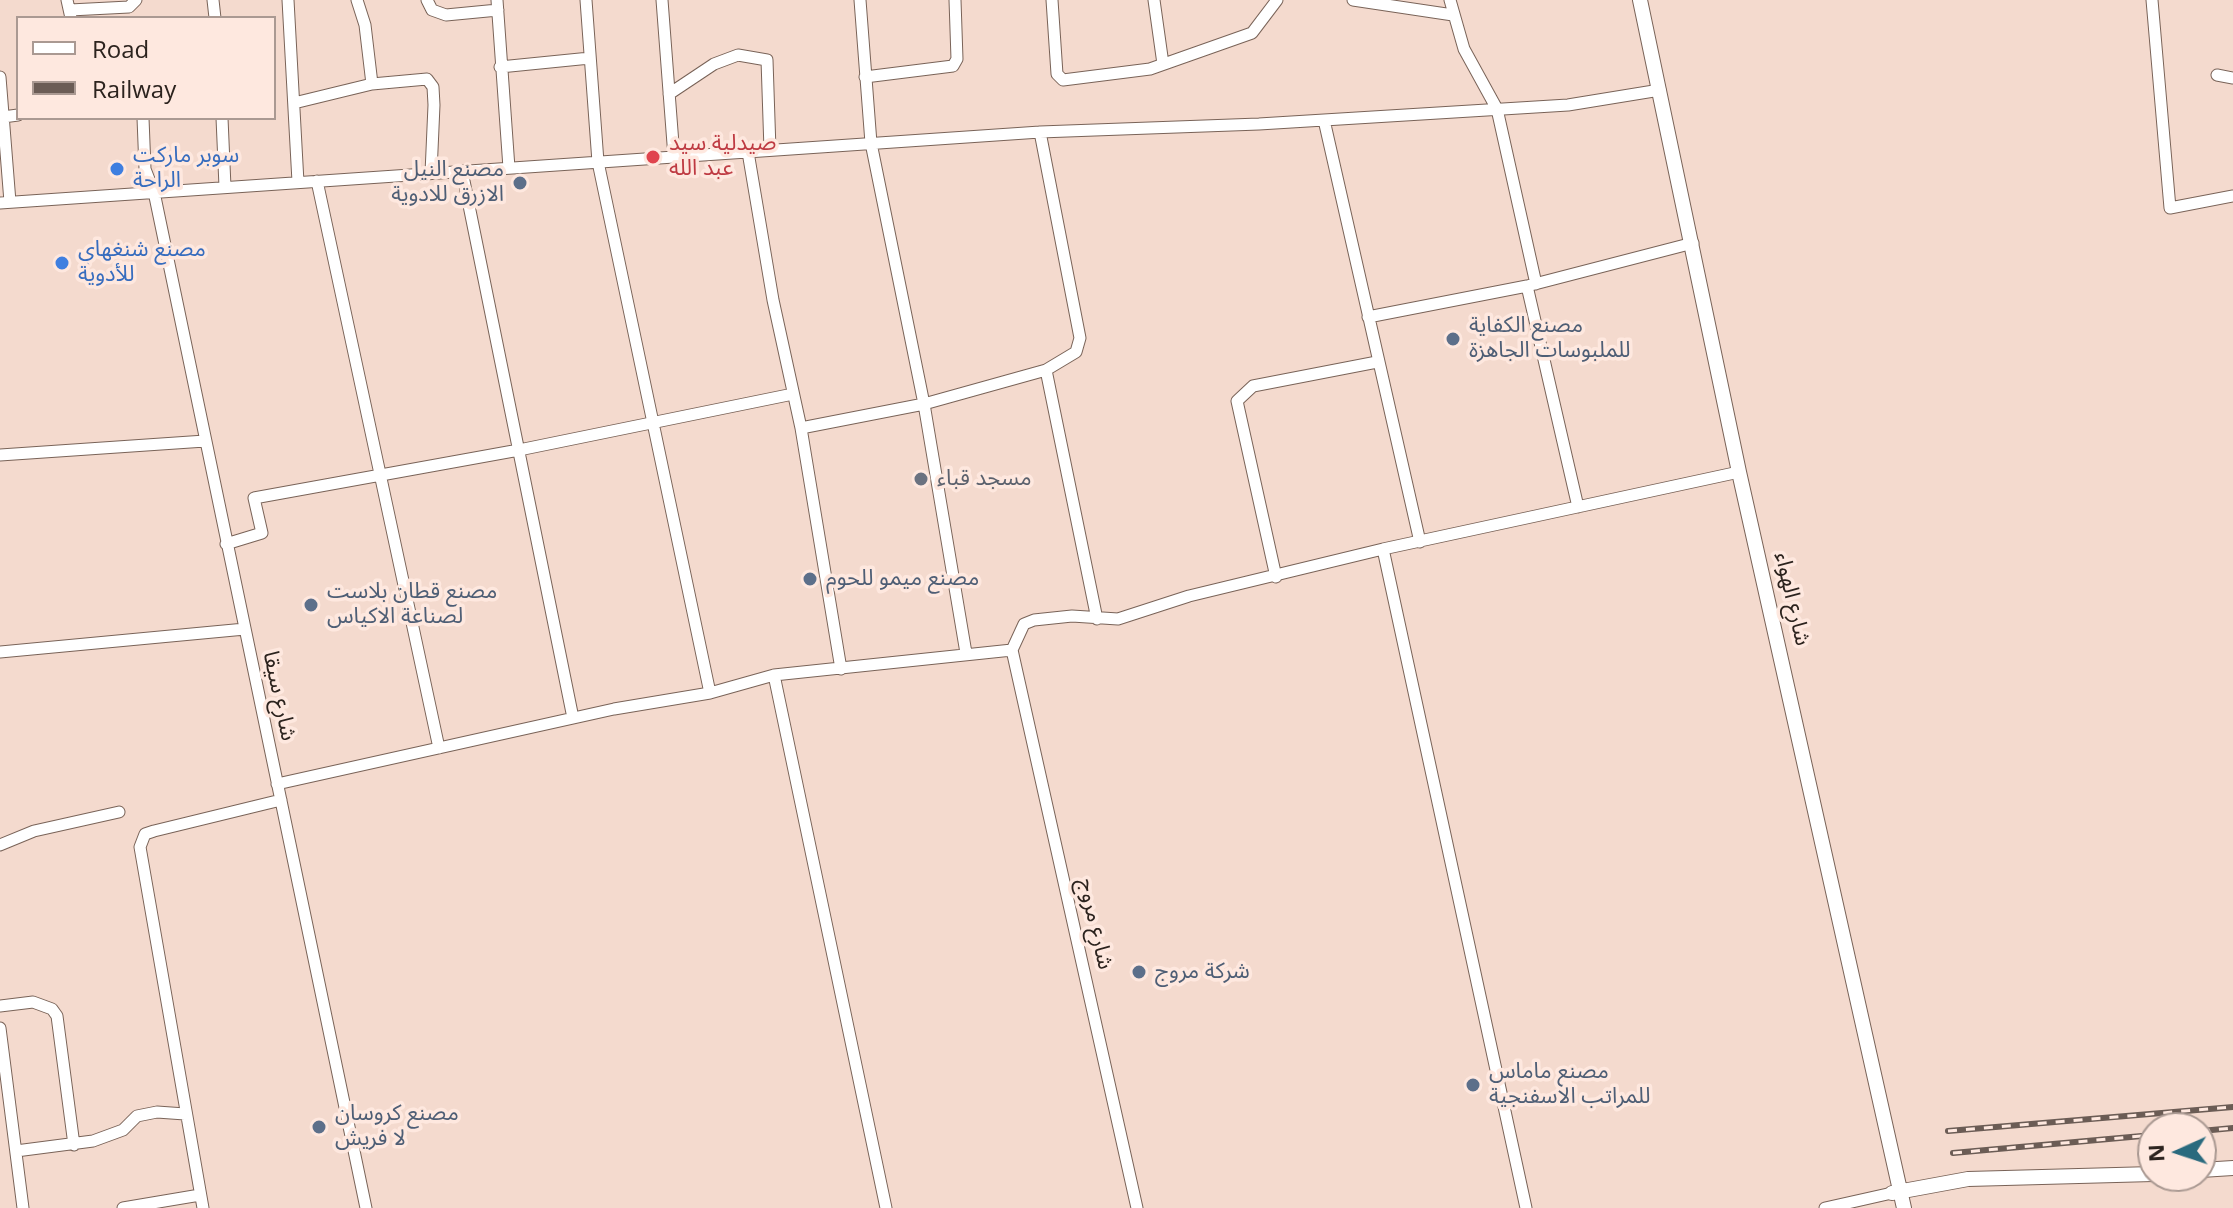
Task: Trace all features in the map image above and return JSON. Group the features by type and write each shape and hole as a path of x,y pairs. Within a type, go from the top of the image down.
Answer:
{"street":[{"path":"288,0 298,182"},
{"path":"357,0 365,25 372,84"},
{"path":"427,0 432,10 446,15 498,5 509,168"},
{"path":"586,0 598,162 710,693"},
{"path":"662,0 674,157"},
{"path":"860,0 871,143 924,404 966,653"},
{"path":"865,77 953,66 957,59 955,0"},
{"path":"1052,0 1059,78 1129,73 1252,33 1277,0"},
{"path":"1154,0 1163,64"},
{"path":"1353,0 1453,15"},
{"path":"1450,0 1464,49 1497,109 1578,507"},
{"name":"شارع الهواء","path":"1640,0 1896,1192 1904,1208"},
{"path":"2152,0 2170,208 2233,196"},
{"path":"69,9 131,8"},
{"path":"669,94 714,64 738,55 767,60 770,150"},
{"path":"500,67 590,58"},
{"path":"2217,75 2233,78"},
{"path":"0,77 5,202 1040,132 1324,120 1568,105 1660,90"},
{"path":"294,103 372,84 416,78 431,83 431,173"},
{"path":"3,117 16,115"},
{"name":"شارع سيقا","path":"143,120 145,169 154,192 366,1208"},
{"path":"222,120 225,187"},
{"path":"1324,120 1420,542"},
{"path":"801,428 924,404 1046,370 1076,352 1080,338 1040,132"},
{"path":"748,152 801,428 841,669"},
{"path":"462,171 573,718"},
{"path":"317,181 439,748"},
{"path":"1368,317 1531,285 1693,243"},
{"path":"1276,577 1237,401 1253,386 1377,362"},
{"path":"1046,370 1097,619"},
{"path":"226,544 262,533 254,498 519,450 793,394"},
{"path":"0,455 205,441"},
{"path":"277,784 573,718 710,693 774,675 1012,650 1024,624 1034,620 1072,616 1118,619 1189,596 1383,549 1739,472"},
{"path":"1383,549 1526,1208"},
{"path":"0,652 245,629"},
{"name":"شارع مروج","path":"1012,650 1137,1208"},
{"path":"774,675 886,1208"},
{"path":"123,1208 201,1202 140,847 145,834 281,800"},
{"path":"0,845 34,831 119,812"},
{"path":"0,1006 33,1002 45,1004 57,1016 74,1145"},
{"path":"0,1028 23,1208"},
{"path":"16,1151 74,1145 117,1133 137,1116 157,1112 185,1114"},
{"path":"1825,1208 1968,1179 2137,1174"}],"railway":[{"path":"1948,1131 2233,1107"},
{"path":"2217,1130 2233,1128"},
{"path":"1953,1153 2137,1136"}],"place":[{"name":"صيدلية سيد عبد الله","path":"653,157"},
{"name":"سوبر ماركت الراحة","path":"117,169"},
{"name":"مصنع النيل الازرق للادوية","path":"520,183"},
{"name":"مصنع شنغهاي للأدوية","path":"62,263"},
{"name":"مصنع الكفاية للملبوسات الجاهزة","path":"1453,339"},
{"name":"مسجد قباء","path":"921,479"},
{"name":"مصنع ميمو للحوم","path":"810,579"},
{"name":"مصنع قطان بلاست لصناعة الاكياس","path":"311,605"},
{"name":"شركة مروج","path":"1139,972"},
{"name":"مصنع ماماس للمراتب الاسفنجية","path":"1473,1085"},
{"name":"مصنع كروسان لا فريش","path":"319,1127"}]}
